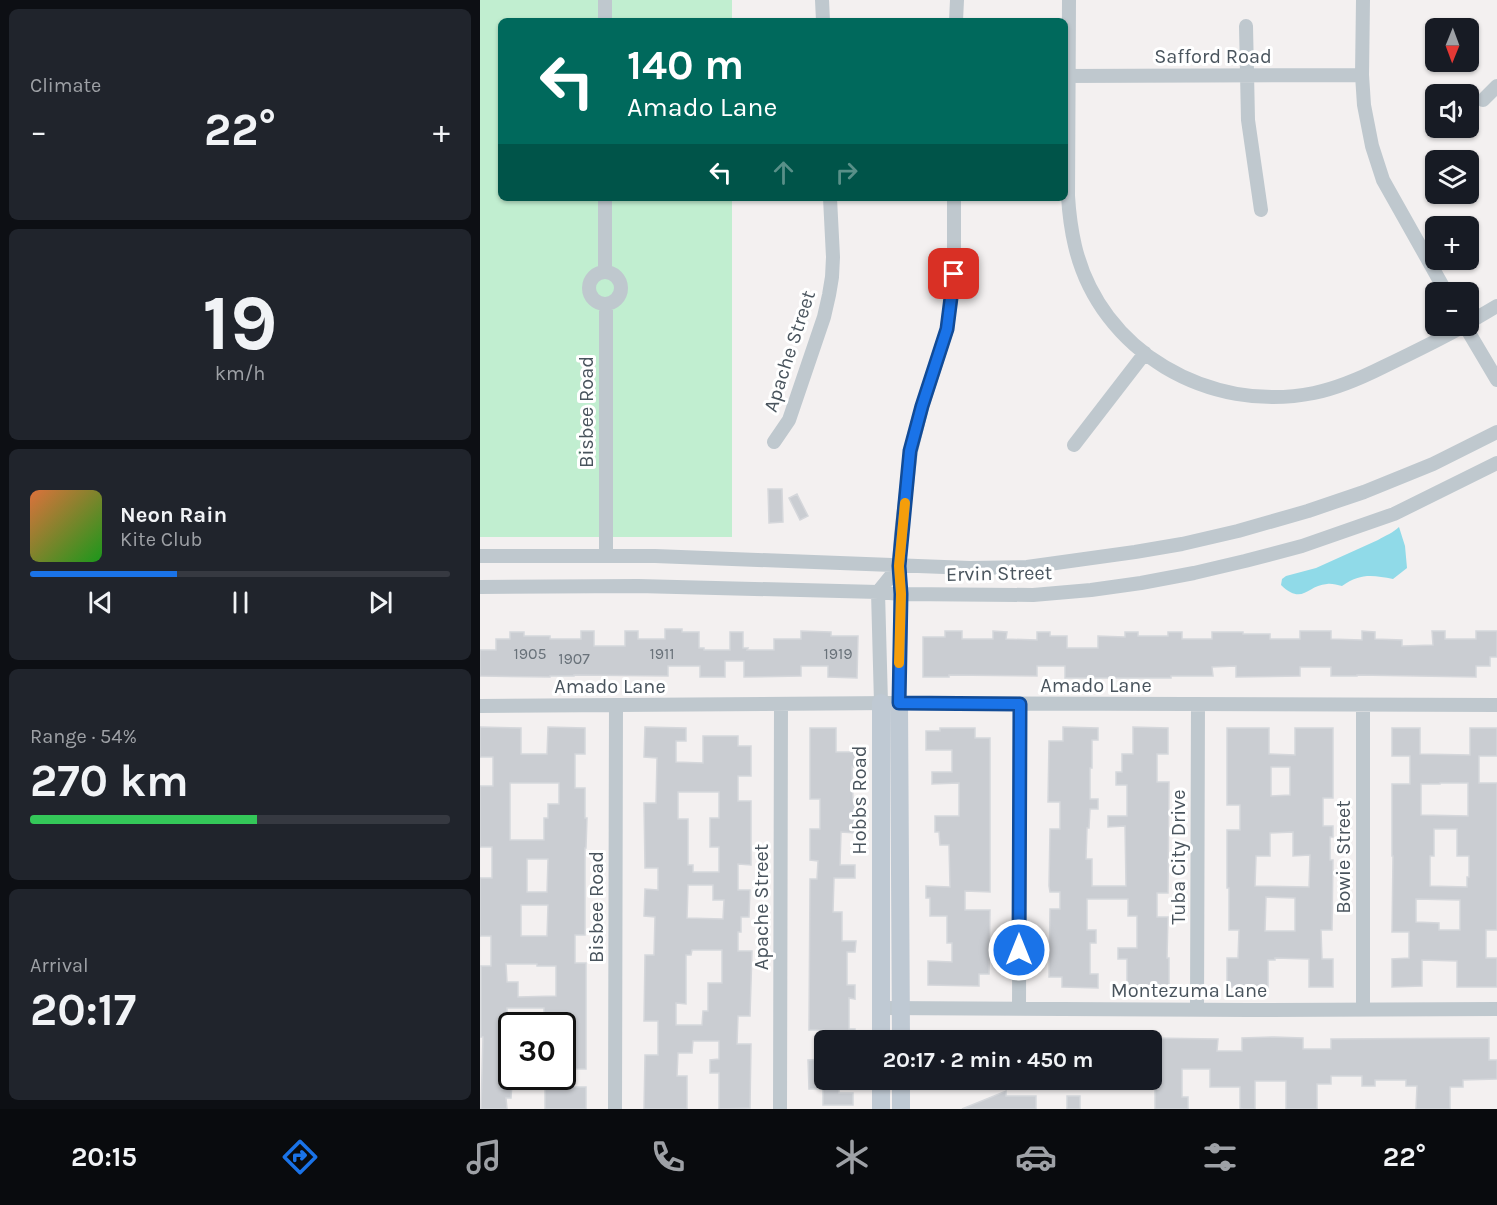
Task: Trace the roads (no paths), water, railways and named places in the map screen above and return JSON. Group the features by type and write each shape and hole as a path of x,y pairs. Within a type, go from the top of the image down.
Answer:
{"street":[{"path":"605,0 605,18"},
{"path":"822,0 822,18"},
{"path":"956,18 957,0"},
{"path":"1068,38 1069,0"},
{"path":"1363,0 1362,75 1372,146 1383,180 1440,282"},
{"path":"1246,26 1248,120 1261,210"},
{"name":"Safford Road","path":"1068,76 1362,75"},
{"path":"1483,99 1497,86"},
{"path":"1068,196 1075,247 1084,273 1097,299 1116,326 1145,353 1166,369 1193,382 1215,390 1245,396 1277,397 1314,393 1352,382 1446,336"},
{"path":"605,201 606,272"},
{"name":"Apache Street","path":"774,442 789,420 824,317 832,277 830,201"},
{"name":"Hobbs Road","path":"881,1030 890,703 901,594 899,566 910,451 947,329 954,274 954,201"},
{"path":"606,272 616,276 621,290 616,299 606,304 597,301 590,293 590,288 593,278 606,272"},
{"name":"Bisbee Road","path":"606,304 606,555"},
{"path":"1479,317 1497,306"},
{"path":"1472,336 1497,380"},
{"path":"1074,445 1145,353"},
{"name":"Ervin Street","path":"480,556 656,556 899,566 1027,567 1182,544 1308,511 1364,492 1433,464 1497,432"},
{"name":"Ervin Street","path":"480,587 649,586 901,594 1033,595 1091,590 1141,583 1245,561 1302,546 1394,514 1497,463"},
{"path":"878,592 899,566"},
{"name":"Hobbs Road","path":"878,592 890,703 901,1030"},
{"name":"Amado Lane","path":"480,706 890,703 1497,705"},
{"path":"1019,1009 1020,704"},
{"name":"Tuba City Drive","path":"1197,1010 1198,704"},
{"name":"Bisbee Road","path":"615,1109 616,705"},
{"name":"Apache Street","path":"780,1109 781,705"},
{"name":"Bowie Street","path":"1362,1010 1363,705"},
{"name":"Montezuma Lane","path":"881,1008 1497,1009"},
{"path":"881,1090 881,1109"},
{"path":"901,1090 901,1109"}],"water":[{"path":"1399,527 1405,546 1407,568 1393,579 1361,577 1342,586 1320,585 1300,594 1288,591 1281,585 1282,579 1286,576 1316,568 1378,540"}]}
